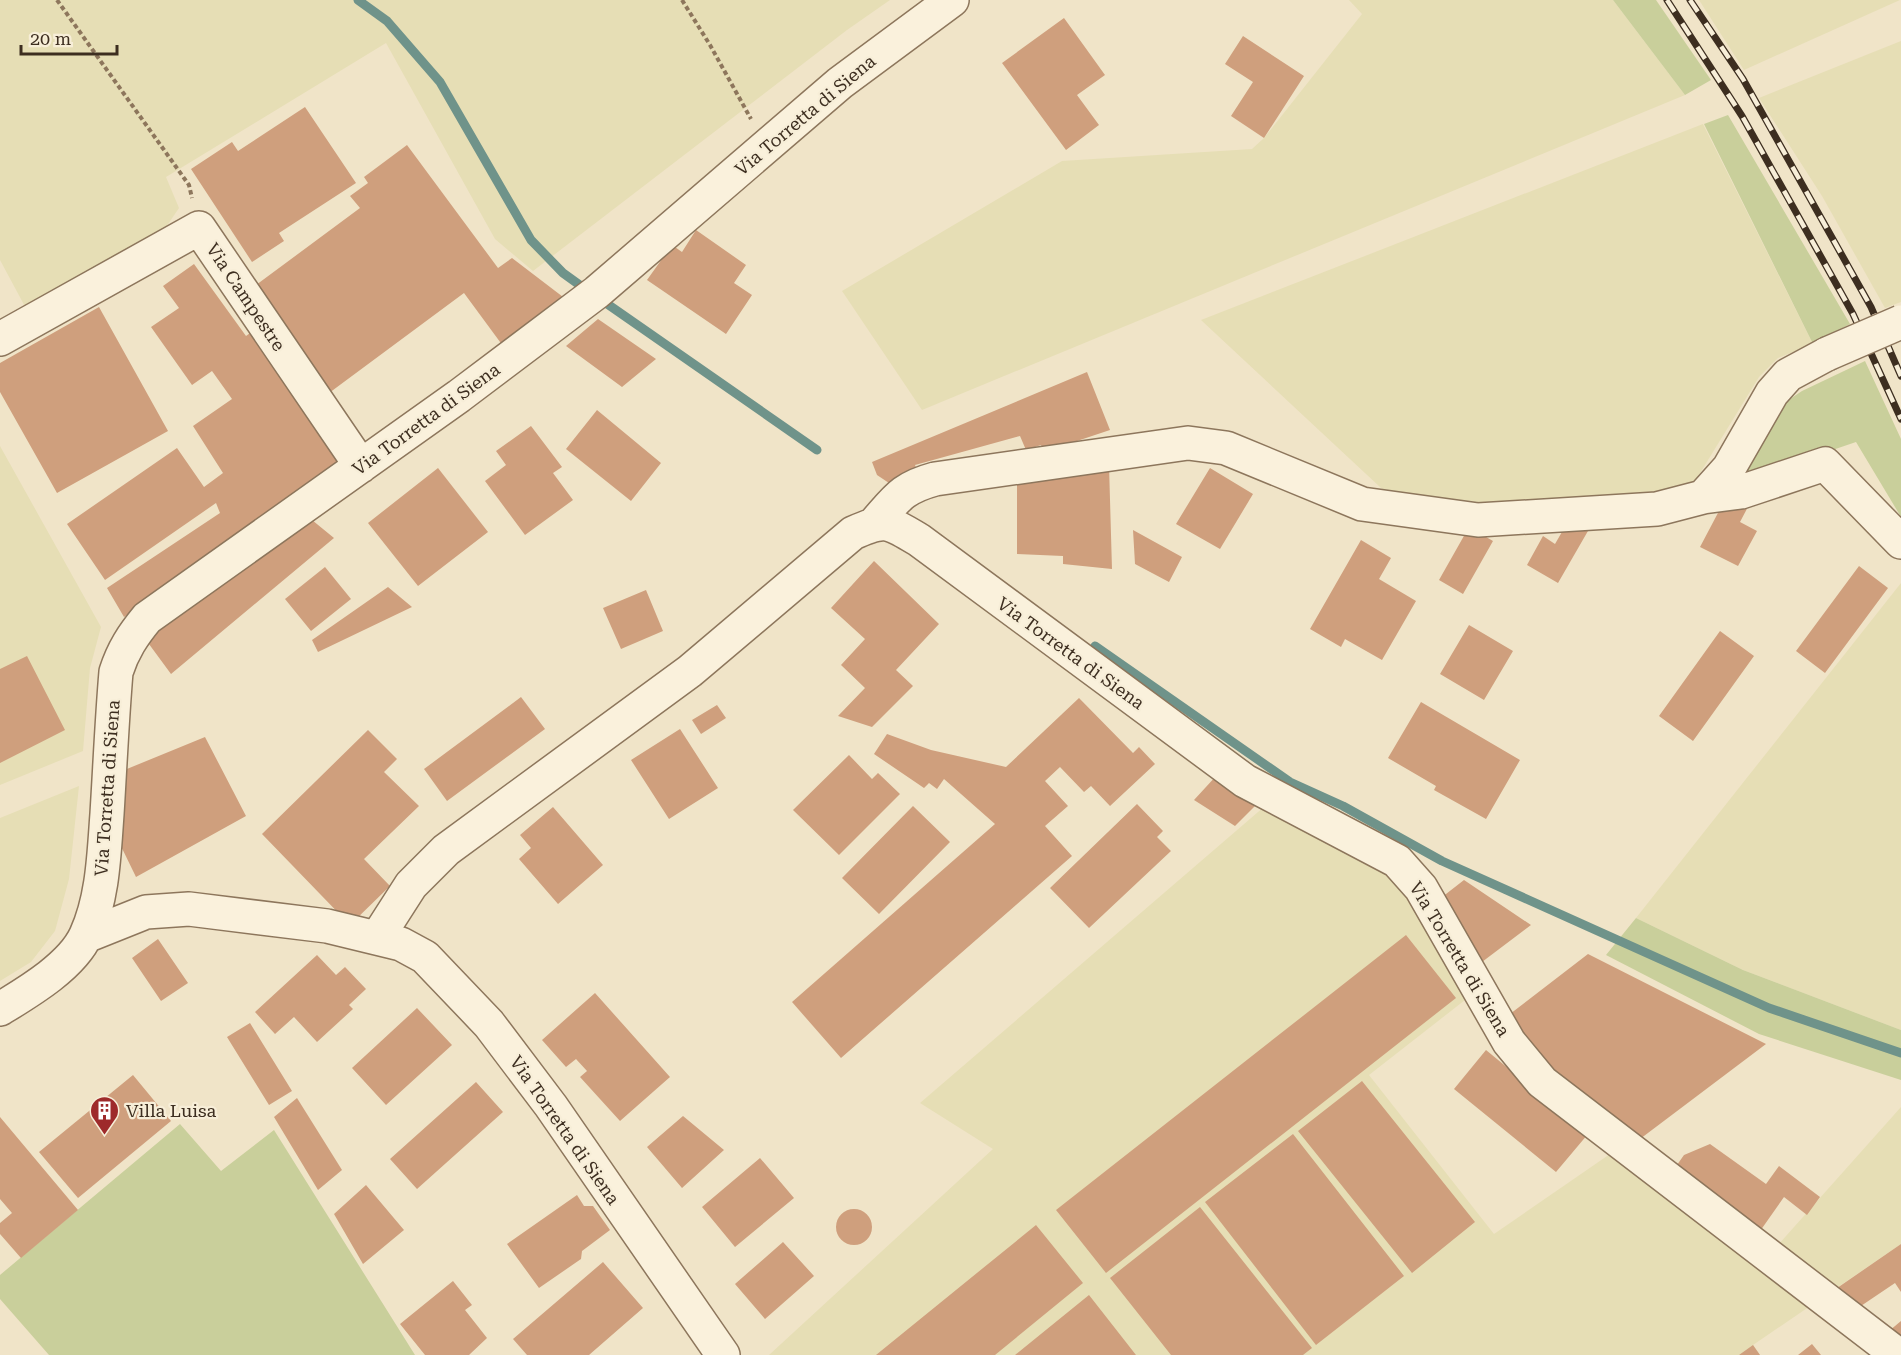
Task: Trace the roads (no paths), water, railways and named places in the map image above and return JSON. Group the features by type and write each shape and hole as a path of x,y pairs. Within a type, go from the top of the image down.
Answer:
{"street":[{"name":"Via Torretta di Siena","path":"0,1009 41,984 72,954 86,936 100,889 116,672 133,635 147,618 465,392 597,292 840,83 952,0"},
{"name":"Via Campestre","path":"0,339 200,228 361,466"},
{"path":"1703,497 1729,468 1772,393 1788,375 1827,354 1901,322"},
{"path":"377,938 411,885 446,850 690,671 853,533 875,523 900,495 915,484 935,478 1188,443 1226,448 1362,504 1478,520 1657,509 1703,497 1741,492 1825,464 1901,542"},
{"name":"Via Torretta di Siena","path":"875,523 893,525 919,540 1245,781 1290,807 1397,861 1421,888 1509,1042 1542,1082 1898,1355"},
{"name":"Via Torretta di Siena","path":"86,936 146,912 189,909 327,926 401,944 425,957 489,1024 551,1106 723,1355"}],"waterway":[{"path":"358,0 387,21 440,82 531,240 563,273 581,286"},
{"path":"603,301 817,450"},
{"path":"1095,646 1290,782 1343,806 1442,861 1769,1008 1901,1053"}],"railway":[{"path":"1667,0 1742,116 1853,314 1901,419"},
{"path":"1690,0 1743,79 1871,307 1901,376"}],"place":[{"name":"Villa Luisa","path":"105,1136"}]}
